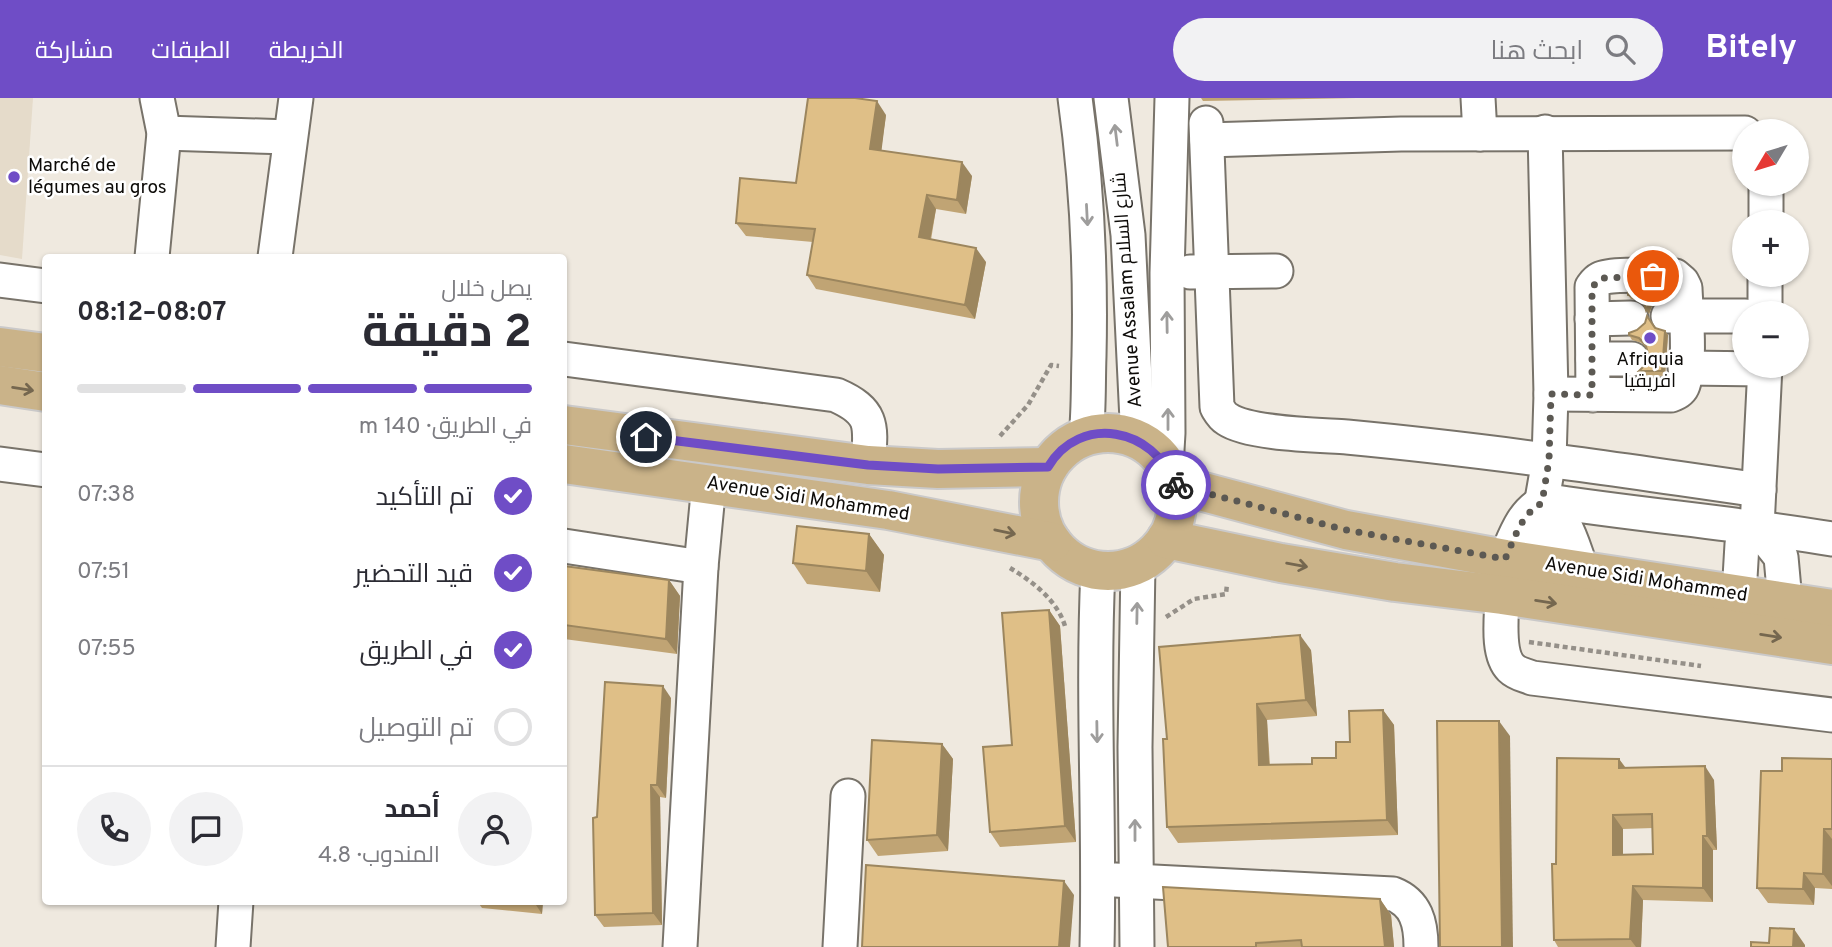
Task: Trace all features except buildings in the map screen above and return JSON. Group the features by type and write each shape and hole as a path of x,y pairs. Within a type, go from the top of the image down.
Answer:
{"main road":[{"path":"0,347 42,352"},
{"path":"0,385 42,391"},
{"name":"Avenue Sidi Mohammed","path":"567,425 868,465 938,469 1048,467"},
{"path":"1101,433 1116,434 1138,441 1157,454 1170,475 1175,512 1166,539 1156,551 1138,564 1112,571 1075,563 1052,542 1044,528 1039,505 1040,489 1048,467 1067,446 1086,437 1101,433"},
{"name":"Avenue Sidi Mohammed","path":"567,464 888,510 1052,542"},
{"name":"Avenue Sidi Mohammed","path":"1170,475 1346,530 1516,573 1832,645"},
{"name":"Avenue Sidi Mohammed","path":"1166,539 1395,582 1582,570 1832,609"}],"street":[{"path":"152,254 164,133 157,98"},
{"path":"275,254 296,98"},
{"name":"Avenue Assalam شارع السلام","path":"1075,98 1083,161 1090,269 1089,413 1086,437"},
{"name":"Avenue Assalam شارع السلام","path":"1111,98 1128,235 1138,441"},
{"path":"1170,475 1167,273 1172,98"},
{"path":"1478,98 1480,134"},
{"path":"1732,133 1206,132 1217,407 1229,421 1279,432 1408,443 1549,460 1759,490"},
{"path":"1545,132 1551,394 1549,460 1542,501 1516,573 1501,638 1508,664 1513,670 1532,678 1832,715"},
{"path":"164,133 289,137"},
{"path":"1167,273 1276,271"},
{"path":"1551,394 1592,395 1671,395 1678,393 1683,386 1677,316 1685,288 1675,276 1632,276 1602,278 1596,281 1592,287 1592,395"},
{"path":"0,280 42,285"},
{"path":"1677,316 1732,316"},
{"path":"1592,319 1631,318"},
{"path":"567,359 836,395 852,402 865,413 871,426 868,465"},
{"path":"1593,359 1632,359"},
{"path":"1680,361 1732,365"},
{"path":"1739,595 1742,544 1757,528 1764,378"},
{"path":"0,464 42,469"},
{"path":"680,947 701,566 709,483"},
{"path":"1542,501 1832,539"},
{"path":"1542,501 1564,524 1582,570"},
{"path":"1757,528 1781,557 1785,601"},
{"path":"567,546 701,566"},
{"path":"1137,947 1135,880 1138,564"},
{"path":"1097,947 1098,570"},
{"path":"840,947 848,796"},
{"path":"1099,880 1393,894 1404,898 1414,909 1421,947"},
{"path":"233,947 236,905"}],"path":[{"path":"992,441 1018,418 1051,365 1088,371"},
{"path":"1162,622 1172,611 1194,599 1226,594 1230,552"},
{"path":"999,565 1009,567 1027,578 1044,594 1060,614 1066,629"},
{"path":"1501,638 1708,667"}],"shaded area":[{"name":"Marché de légumes au gros","path":"0,98 33,98 22,259 0,255"}],"way so far":[{"path":"1176,485 1346,530 1505,559 1523,520 1542,503 1549,460 1551,394 1592,395 1592,287 1602,278 1653,276"}],"place":[{"name":"Marché de légumes au gros","path":"14,177"},
{"name":"Afriquia افريقيا","path":"1650,338"}],"route":[{"path":"646,437 868,465 938,469 1048,467 1073,443 1101,433 1116,434 1138,441 1151,449 1162,460 1176,485"}]}
